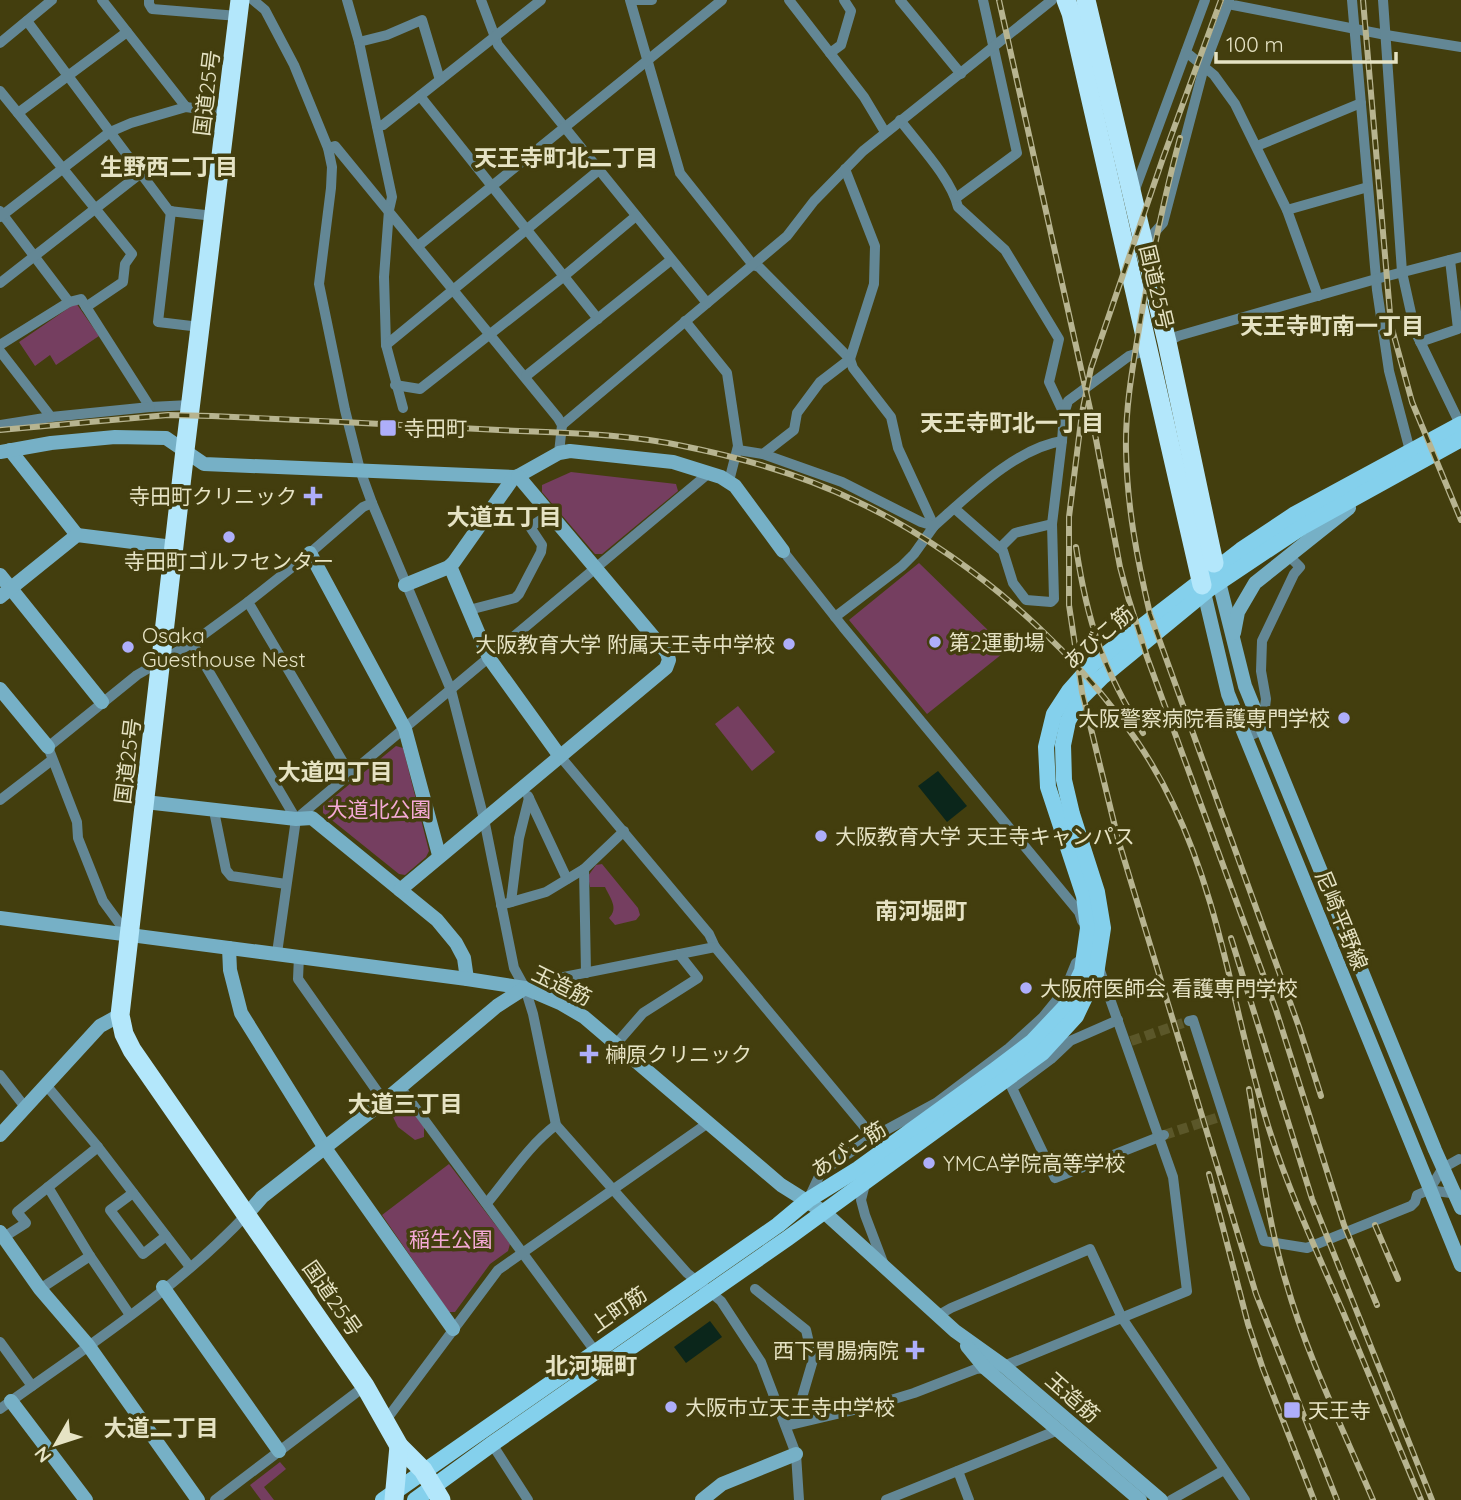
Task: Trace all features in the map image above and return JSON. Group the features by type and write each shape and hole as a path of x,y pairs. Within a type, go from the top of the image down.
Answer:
{"highway":[{"name":"国道25号","path":"1066,0 1202,585"},
{"name":"国道25号","path":"1086,0 1167,342 1214,562"},
{"name":"国道25号","path":"239,8 184,450 120,1015 124,1034 132,1050 365,1386 399,1446 432,1486"},
{"path":"391,1497 399,1446"}],"main road":[{"name":"あびこ筋","path":"824,1212 999,1076 1065,1007 1082,971 1088,928 1084,896 1048,787 1046,747 1054,713 1069,691 1093,664 1241,550 1295,514 1460,422"},
{"name":"あびこ筋","path":"808,1200 999,1076 1042,1053 1076,1016 1096,974 1095,957 1103,928 1097,892 1064,780 1063,745 1068,721 1080,699 1101,677 1209,589 1302,527 1461,439"},
{"name":"上町筋","path":"415,1500 595,1350 778,1225 808,1200"},
{"name":"上町筋","path":"391,1497 432,1486 824,1212"}],"street":[{"path":"0,43 52,0"},
{"path":"102,0 186,107"},
{"path":"149,0 152,9 239,8"},
{"path":"253,0 265,10 294,65 328,148 332,167 319,284 330,346 360,470 405,585 451,690 506,903 514,968 533,1014 556,1125 687,1273 721,1301 761,1362 796,1454 799,1500"},
{"path":"347,0 359,41 392,197 384,277 386,345 403,408"},
{"path":"481,0 498,45 707,303"},
{"path":"377,126 383,125 541,0"},
{"path":"652,0 631,0 680,173 753,265 759,267 850,359 853,368 891,417 898,448 934,526"},
{"path":"789,0 864,97 885,132"},
{"path":"830,53 841,45 851,11 844,0"},
{"path":"900,0 961,74"},
{"path":"956,198 1017,153 983,0"},
{"path":"562,425 787,236 814,201 885,132 1052,0"},
{"path":"1133,195 1205,0"},
{"path":"1352,0 1376,279 1389,371 1409,447"},
{"path":"1202,585 1214,562 1409,447 1460,422 1420,342 1410,315 1402,272 1383,0"},
{"path":"418,246 716,2"},
{"path":"1144,243 1163,223 1204,67 1228,2 1354,29 1461,47"},
{"path":"27,20 171,211 158,322 200,327"},
{"path":"359,41 387,35 422,20 440,80"},
{"path":"18,113 127,32"},
{"path":"1186,52 1214,75 1235,104 1287,211 1318,296"},
{"path":"0,91 132,254 125,264 123,282 86,307"},
{"path":"420,96 598,320"},
{"path":"1257,146 1361,103"},
{"path":"69,302 1,214 110,132 131,122 186,107 226,113"},
{"path":"900,120 956,198 958,207 1005,250 1059,339 1049,382 1064,414"},
{"path":"328,148 335,146 526,376 562,425 559,453"},
{"path":"763,454 794,430 797,413 820,382 850,359 874,284 875,246 845,169"},
{"path":"386,345 599,170"},
{"path":"0,284 141,173"},
{"path":"1287,211 1368,187"},
{"path":"171,211 214,216"},
{"path":"396,385 420,389 636,216"},
{"path":"1167,342 1178,336 1455,258 1458,329 1420,342"},
{"path":"526,376 671,260"},
{"path":"0,345 69,302 81,299 150,407"},
{"path":"685,321 727,373 738,450 729,481"},
{"path":"954,508 1003,551 1013,583 1026,600 1051,602 1054,599 1052,524 1064,414 1068,401 1129,356 1149,350"},
{"path":"0,351 51,417"},
{"path":"0,425 51,417 190,405"},
{"path":"5,451 115,437 166,438 204,464 516,477 550,514 667,653 669,660 666,668 559,755 526,792 484,819 400,890"},
{"path":"835,617 908,560 934,526 1008,464 1062,441"},
{"path":"1193,548 1214,562 1248,556 1343,512 1461,446"},
{"path":"738,450 763,454 842,482 934,526"},
{"path":"5,451 78,535 173,547"},
{"path":"405,585 450,566 516,477 559,453 570,451 643,457 673,462 729,481 835,617 1079,912 1128,1042 1173,1177 1188,1291 1004,1366 975,1369 914,1393 871,1406 786,1426"},
{"path":"277,953 296,819 709,473"},
{"path":"0,800 102,702 137,675 192,643 248,602 363,507 372,503"},
{"path":"1233,637 1238,612 1255,583 1343,512"},
{"path":"469,610 508,601 519,594 541,552 542,545 530,527 550,514"},
{"path":"1000,548 1015,533 1052,524"},
{"path":"5,593 78,535"},
{"path":"310,553 405,729 439,855"},
{"path":"1245,738 1262,730 1266,699 1261,671 1262,641 1300,567 1288,555"},
{"name":"尼崎平野線","path":"1214,562 1245,685 1262,730 1443,1168 1459,1199"},
{"path":"450,566 489,658 559,755 709,934 715,947 873,1137"},
{"path":"0,575 5,593 102,702"},
{"name":"尼崎平野線","path":"1202,585 1228,694 1423,1192 1461,1265"},
{"path":"248,602 350,774"},
{"path":"192,643 296,819"},
{"path":"0,689 50,753 77,822 78,838 103,901 128,935"},
{"path":"526,792 567,879"},
{"path":"506,903 526,792"},
{"path":"145,802 296,819 312,818 437,920 456,943 464,958 467,979"},
{"path":"214,811 226,870 231,876 286,884"},
{"path":"506,903 547,892 584,869 624,831"},
{"path":"584,869 586,973"},
{"name":"玉造筋","path":"0,918 467,979 524,988 560,1003 584,1017 781,1185 824,1212 937,1316 1004,1366 1161,1500"},
{"path":"86,1500 5,1405 130,1315 190,1267 262,1197 384,1101 497,1006 524,988 715,947"},
{"path":"229,948 230,970 242,1013 325,1148 453,1329"},
{"path":"616,1044 643,1013 698,978 679,954"},
{"path":"299,956 298,979 384,1101"},
{"path":"808,1200 821,1172 873,1137 936,1103 1009,1048 1043,1017 1065,990 1076,964 1095,957"},
{"path":"0,1135 100,1026 120,1015"},
{"path":"1118,1020 1070,1041 1012,1088 1055,1178 1161,1136"},
{"path":"1189,1021 1193,1020 1221,1116 1230,1135 1264,1241 1307,1248 1411,1206 1443,1168 1459,1159"},
{"path":"0,1075 25,1107"},
{"path":"46,1085 190,1267"},
{"path":"400,1087 595,1350"},
{"path":"386,1420 498,1270 708,1123"},
{"path":"487,1203 530,1148 556,1125"},
{"path":"97,1147 17,1212 26,1223 2,1234 40,1289 88,1345 198,1500"},
{"path":"866,1180 861,1200 884,1265"},
{"path":"48,1187 130,1315"},
{"path":"1423,1192 1459,1199"},
{"path":"133,1193 110,1210 143,1254 166,1237"},
{"path":"937,1316 1090,1249 1122,1318 1245,1500"},
{"path":"40,1289 90,1256"},
{"path":"163,1287 279,1451"},
{"path":"755,1289 806,1330 813,1360 798,1411 786,1426"},
{"name":"玉造筋","path":"955,1331 985,1368 1140,1500"},
{"path":"0,1342 32,1386"},
{"path":"215,1500 365,1386"},
{"path":"886,1500 902,1497 1058,1430"},
{"path":"492,1444 528,1500"},
{"path":"702,1500 722,1484 796,1454"},
{"path":"1171,1500 1224,1470"},
{"path":"958,1471 969,1500"}],"green space":[{"path":"76,303 99,336 56,365 50,355 35,366 19,342"},
{"path":"571,472 676,484 678,491 602,554 595,554 542,492 542,485"},
{"name":"第2運動場","path":"919,563 995,637 1012,646 927,714 849,620"},
{"path":"738,706 775,752 752,771 715,724"},
{"name":"大道北公園","path":"396,746 403,748 429,851 426,857 405,875 399,874 323,813 323,806"},
{"path":"602,864 638,908 640,915 636,920 615,925 609,918 613,907 605,887 590,887 588,876 596,865"},
{"path":"403,1106 411,1110 424,1125 424,1137 415,1140 398,1127 392,1115 396,1109"},
{"name":"稲生公園","path":"449,1164 510,1244 508,1251 490,1264 455,1312 449,1312 382,1215"},
{"path":"280,1462 286,1469 264,1487 274,1500 261,1500 250,1485"}],"shaded area":[{"path":"938,771 967,806 947,822 918,786"},
{"path":"710,1321 722,1337 686,1363 674,1347"}],"tunnel":[{"path":"1131,1041 1189,1021"},
{"path":"1164,1135 1219,1117"}],"railway":[{"path":"999,0 1092,418 1128,597 1147,657 1276,1010 1344,1225 1377,1305"},
{"path":"1221,0 1091,368 1082,413 1069,517 1069,605 1082,692 1118,839 1256,1294 1337,1500"},
{"path":"1363,0 1391,325 1412,402 1461,520"},
{"path":"1180,138 1149,272 1128,399 1128,492 1150,614 1299,1027 1321,1096"},
{"path":"0,430 168,415 637,438 728,456 816,484 904,526 951,556 996,590 1040,629 1080,670 1117,713 1148,758 1173,804 1204,884 1258,1091 1278,1155 1421,1500"},
{"path":"1076,547 1091,622 1117,688 1143,733"},
{"path":"1231,938 1312,1199 1432,1500"},
{"path":"1249,1089 1279,1259 1315,1365 1373,1500"},
{"path":"1209,1174 1248,1324 1314,1500"},
{"path":"1375,1225 1398,1279"}],"place":[{"name":"寺田町","path":"388,428"},
{"name":"寺田町クリニック","path":"313,496"},
{"name":"寺田町ゴルフセンター","path":"229,537"},
{"name":"第2運動場","path":"935,642"},
{"name":"大阪教育大学 附属天王寺中学校","path":"789,644"},
{"name":"Osaka Guesthouse Nest","path":"128,647"},
{"name":"大阪警察病院看護専門学校","path":"1344,718"},
{"name":"大阪教育大学 天王寺キャンパス","path":"821,836"},
{"name":"大阪府医師会 看護専門学校","path":"1026,988"},
{"name":"榊原クリニック","path":"589,1054"},
{"name":"YMCA学院高等学校","path":"929,1163"},
{"name":"西下胃腸病院","path":"915,1350"},
{"name":"大阪市立天王寺中学校","path":"671,1407"},
{"name":"天王寺","path":"1292,1410"}],"district":[{"name":"天王寺町北二丁目","path":"566,157"},
{"name":"生野西二丁目","path":"169,166"},
{"name":"天王寺町南一丁目","path":"1332,325"},
{"name":"天王寺町北一丁目","path":"1012,422"},
{"name":"大道五丁目","path":"504,516"},
{"name":"大道四丁目","path":"335,771"},
{"name":"南河堀町","path":"921,910"},
{"name":"大道三丁目","path":"405,1103"},
{"name":"北河堀町","path":"591,1365"},
{"name":"大道二丁目","path":"161,1427"}]}
